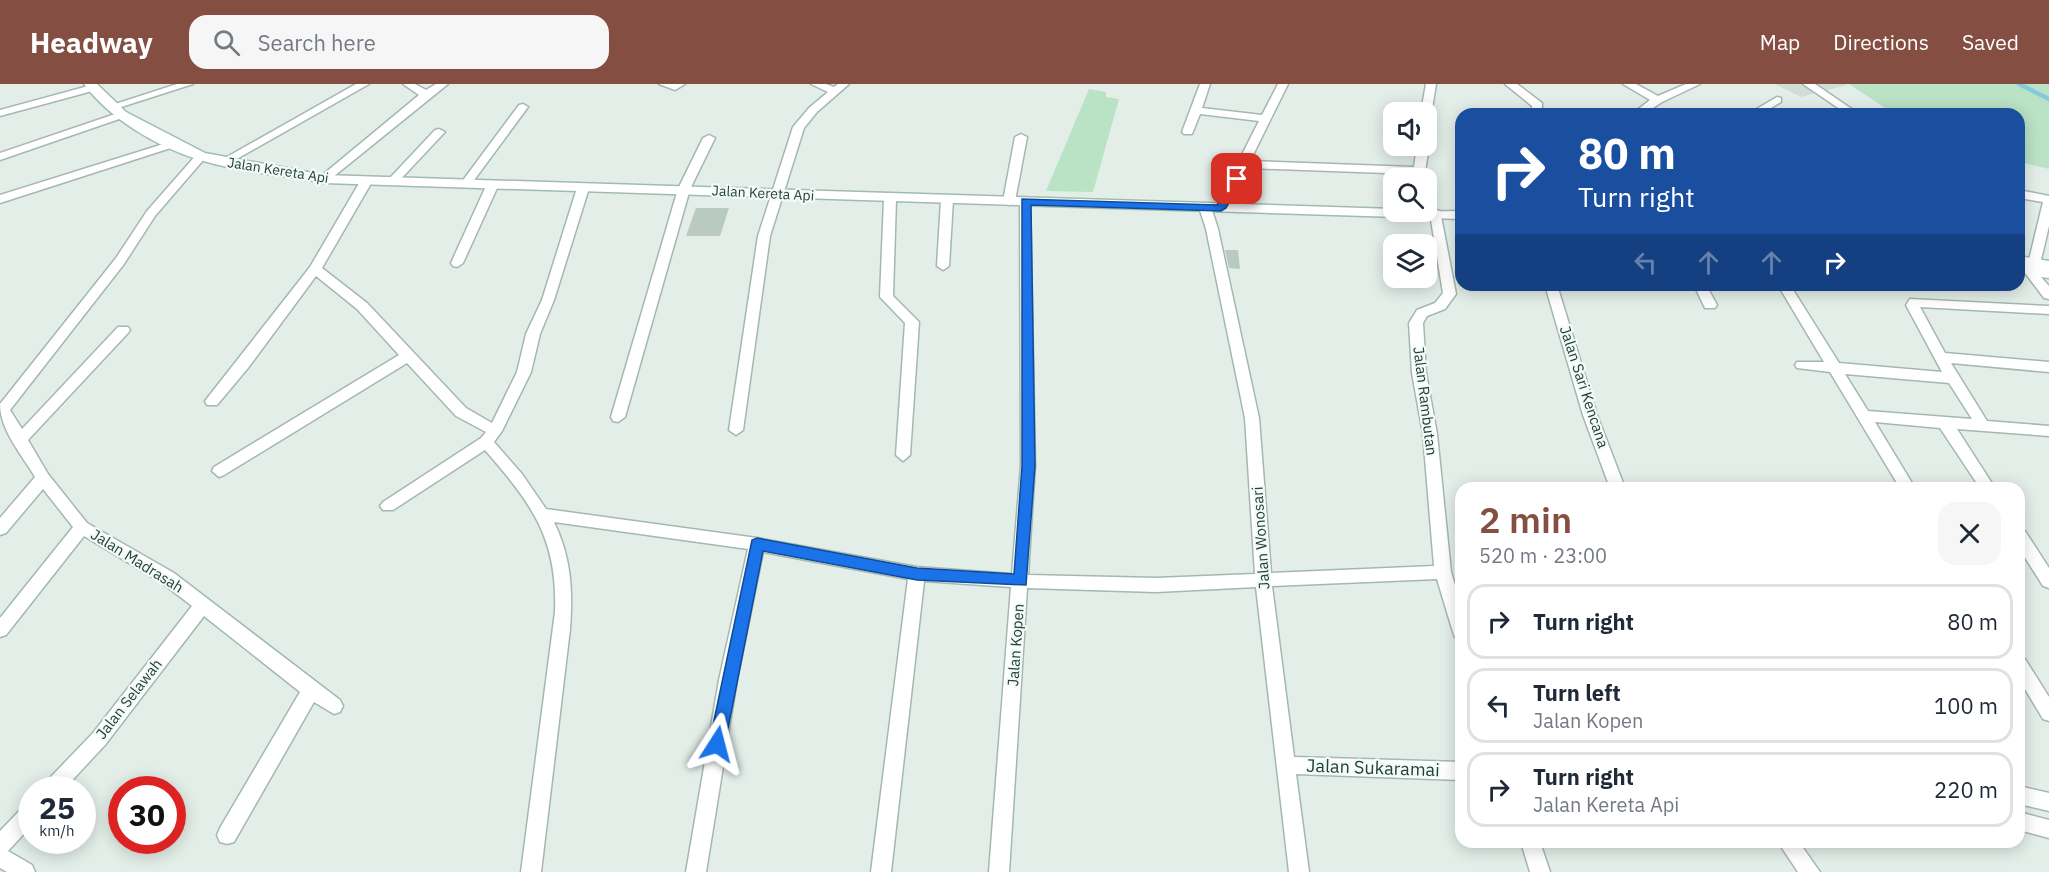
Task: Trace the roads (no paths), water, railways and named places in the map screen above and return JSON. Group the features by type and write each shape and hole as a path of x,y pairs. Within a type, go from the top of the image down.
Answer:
{"street":[{"path":"0,157 188,84"},
{"path":"224,162 364,84"},
{"path":"408,84 426,95"},
{"path":"324,179 426,95 443,84"},
{"path":"664,84 675,87 680,84"},
{"path":"816,84 839,88"},
{"path":"1188,132 1205,84"},
{"path":"1221,208 1283,84"},
{"path":"1428,102 1431,84"},
{"path":"1510,84 1538,105 1538,108"},
{"path":"1628,84 1658,100"},
{"path":"1646,108 1693,84"},
{"path":"1808,84 1845,108"},
{"path":"0,113 91,86"},
{"name":"Jalan Kereta Api","path":"91,86 116,111 173,144 201,156 324,179 492,186 684,189 890,199 1383,211"},
{"path":"736,430 764,236 799,127 839,88"},
{"path":"1763,108 1777,100"},
{"path":"465,185 523,107"},
{"path":"1196,110 1266,119"},
{"path":"393,181 439,132"},
{"path":"1009,201 1021,137"},
{"path":"618,417 684,189 709,138"},
{"path":"0,200 173,144"},
{"name":"Jalan Madrasah","path":"201,156 151,214 120,261 1,411 43,478 82,527 168,578 311,690 334,705"},
{"path":"1245,164 1383,173"},
{"path":"212,401 243,365 315,269 367,180"},
{"path":"457,263 492,186"},
{"path":"388,506 490,436 524,372 533,334 548,300 583,188"},
{"path":"2025,195 2049,200 2030,266 2049,295"},
{"path":"890,199 886,297 912,322 903,455"},
{"path":"943,266 947,200"},
{"name":"Jalan Kopen","path":"999,872 1028,466 1026,201"},
{"name":"Jalan Wonosari","path":"1204,207 1212,229 1252,418 1263,580 1299,872"},
{"name":"Jalan Kereta Api","path":"1437,214 1455,215"},
{"name":"Jalan Rambutan","path":"1437,220 1450,294 1440,306 1422,313 1416,323 1419,373 1430,434 1443,572"},
{"path":"2030,266 2049,274"},
{"path":"315,269 362,306 461,412 490,436 542,514 558,548 564,584 546,765 531,872"},
{"name":"Jalan Sari Kencana","path":"1553,291 1590,415 1616,482"},
{"path":"1703,291 1710,305"},
{"path":"1787,291 1832,368 1904,482"},
{"path":"1983,426 1940,357 1913,305 1915,302 2049,310"},
{"path":"19,441 123,330"},
{"path":"219,471 410,355"},
{"path":"1940,357 2049,367"},
{"path":"1802,365 1953,378"},
{"path":"1862,416 2049,431"},
{"path":"1945,423 1984,482"},
{"path":"0,529 43,478"},
{"path":"542,514 757,544 917,574 1021,581 1156,585 1443,572 1455,612"},
{"path":"0,630 82,527"},
{"path":"696,872 728,680 757,544"},
{"path":"2025,544 2049,581"},
{"path":"881,872 917,574"},
{"name":"Jalan Selawah","path":"64,776 99,738 202,605"},
{"path":"2025,674 2049,713"},
{"path":"227,835 311,690"},
{"name":"Jalan Sukaramai","path":"1285,765 1455,771"},
{"path":"2025,796 2049,802"},
{"path":"2025,823 2049,829"},
{"path":"0,844 18,825"},
{"path":"1533,848 1540,872"},
{"path":"1792,848 1810,872"},
{"path":"0,857 25,872"}],"waterway":[{"path":"2019,84 2049,99"}]}
